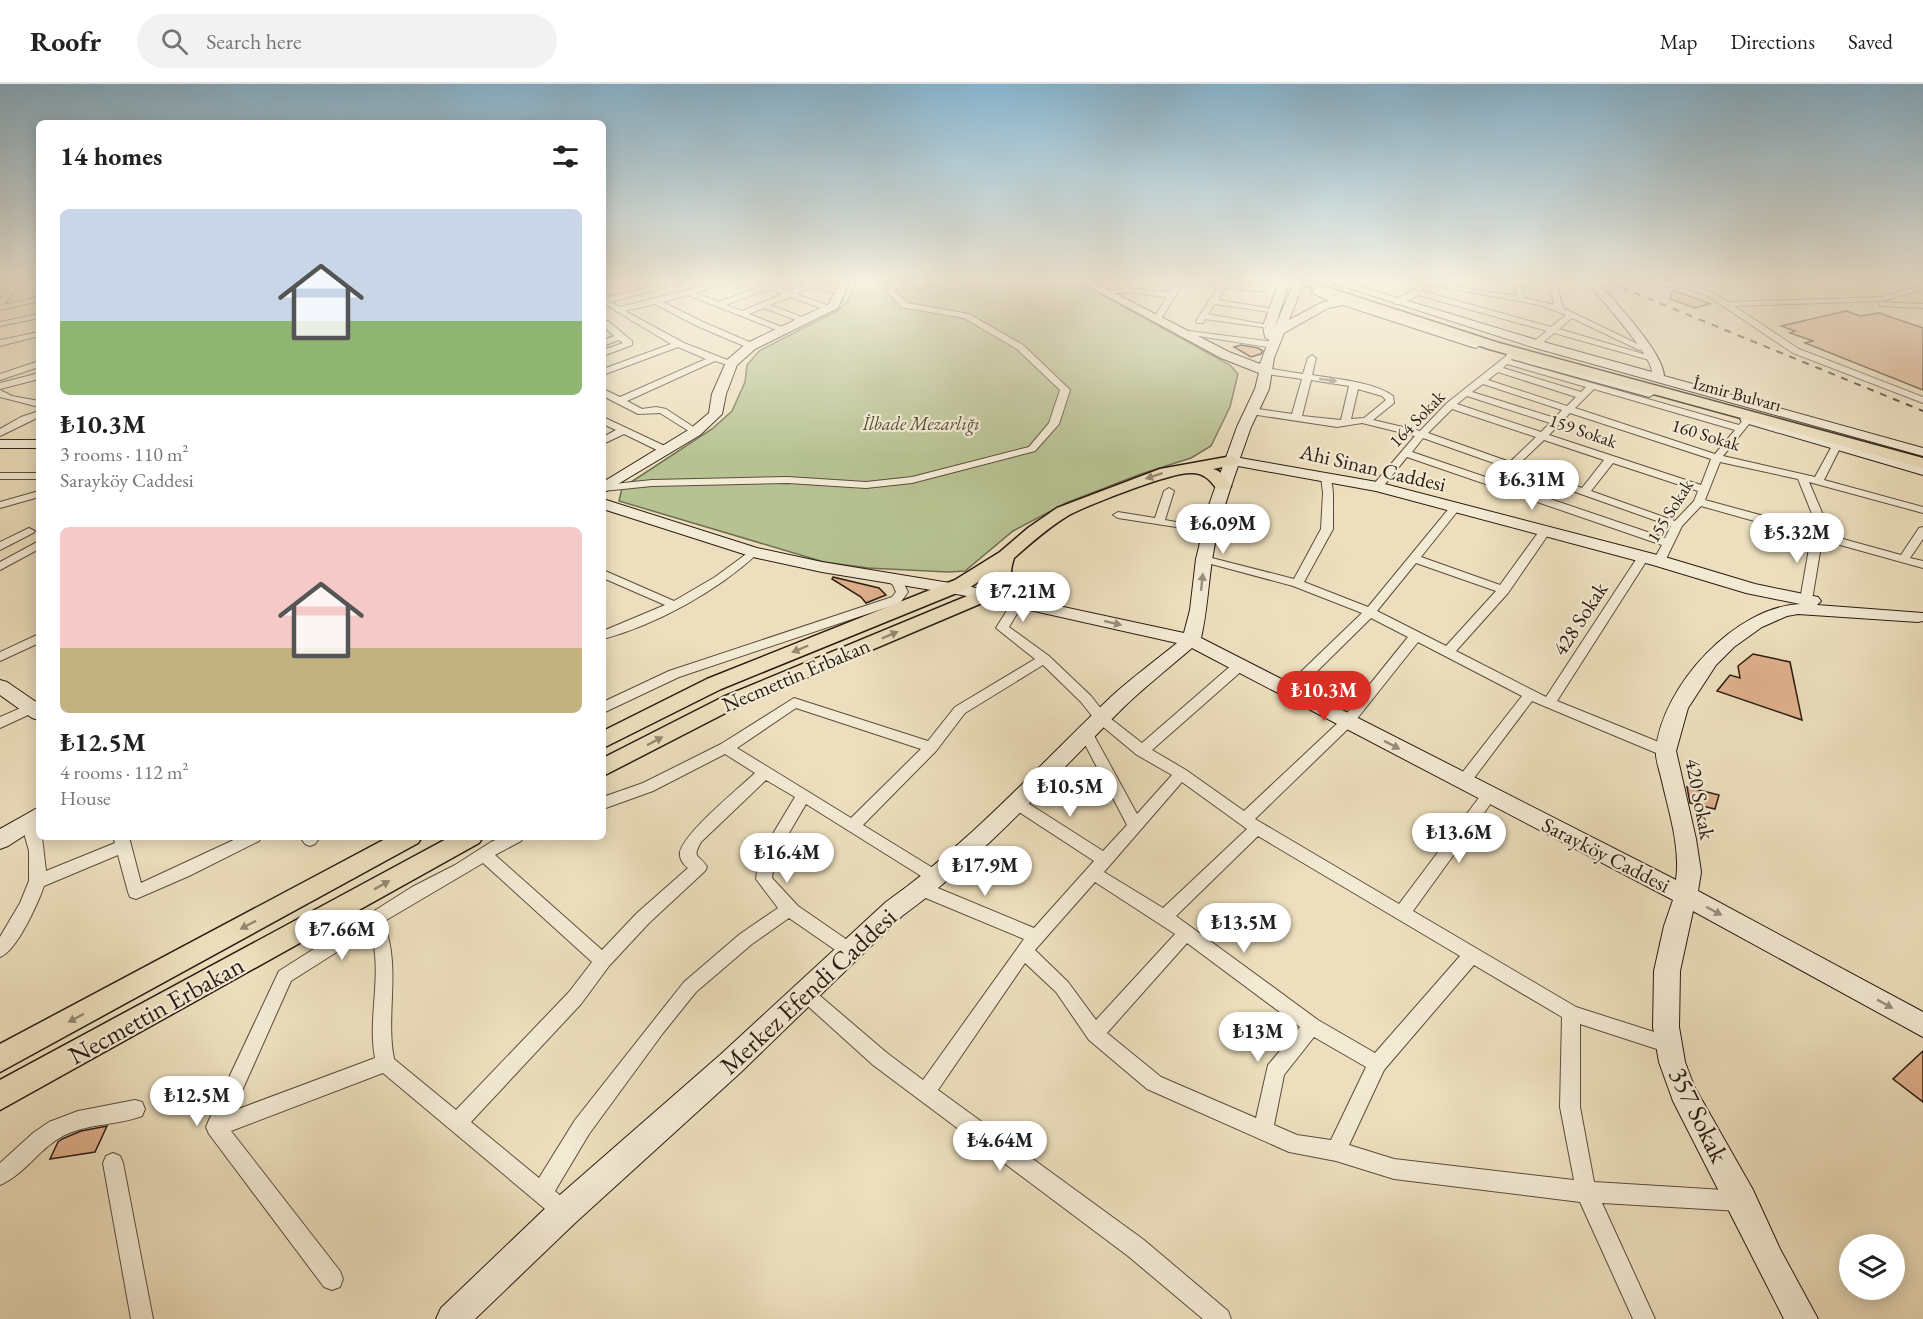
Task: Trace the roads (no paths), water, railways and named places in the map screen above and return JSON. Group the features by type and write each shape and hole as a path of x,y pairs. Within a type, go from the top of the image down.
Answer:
{"main road":[{"path":"606,486 695,432 715,414 718,394 731,363 751,346 765,340"},
{"path":"1199,340 1225,355 1266,372"},
{"path":"606,505 753,552 994,597 1146,630 1171,628 1194,630 1204,559 1223,486 1251,411 1262,389 1273,340"},
{"path":"1456,340 1508,358 1727,413"},
{"name":"İzmir Bulvarı","path":"1473,340 1651,381 1923,463"},
{"name":"İzmir Bulvarı","path":"1500,340 1923,457"},
{"path":"1522,340 1651,381 1727,413 1744,424 1836,446 1923,471"},
{"path":"1639,340 1658,367 1651,381"},
{"path":"1629,376 1923,452"},
{"path":"0,444 36,444"},
{"name":"Necmettin Erbakan","path":"606,738 714,684 953,589 971,580 1006,556 1034,532 1063,513 1126,485 1234,454"},
{"name":"Ahi Sinan Caddesi","path":"1234,454 1377,487 1651,559 1752,589 1921,618"},
{"path":"1186,468 1214,474 1223,486"},
{"path":"1006,556 1000,574 1008,594 1018,602"},
{"path":"884,577 947,581 971,580"},
{"path":"911,582 918,590 913,603"},
{"name":"Necmettin Erbakan","path":"606,766 730,702 979,598 994,597"},
{"name":"420 Sokak","path":"1686,896 1689,872 1685,839 1666,751 1683,697 1722,649 1756,623 1783,611 1798,609 1921,618"},
{"path":"1146,630 1163,644 1168,660"},
{"name":"Merkez Efendi Caddesi","path":"452,1319 564,1212 806,994 894,909 928,883 1018,804 1094,726 1168,660 1194,630"},
{"name":"Sarayköy Caddesi","path":"1194,630 1239,666 1686,896 1923,1025"},
{"path":"0,686 36,708"},
{"path":"0,840 34,819"},
{"name":"Necmettin Erbakan","path":"0,1059 404,840"},
{"name":"Necmettin Erbakan","path":"0,1096 477,846"},
{"name":"357 Sokak","path":"1686,896 1676,926 1667,971 1666,1027 1672,1062 1683,1092 1742,1201 1769,1260 1802,1319"}],"street":[{"path":"606,352 629,343 624,340"},
{"path":"671,340 713,359 731,363"},
{"path":"736,340 751,346"},
{"path":"606,488 652,483 788,480 866,485 912,480 1032,449 1054,424 1065,390 1020,347 1007,340"},
{"path":"1232,340 1273,345"},
{"path":"1536,344 1541,340"},
{"path":"1590,340 1651,355"},
{"path":"1620,340 1651,355"},
{"path":"1777,340 1796,351 1923,400"},
{"path":"606,371 679,344"},
{"path":"1296,419 1312,358"},
{"path":"1508,358 1593,385 1744,424"},
{"name":"164 Sokak","path":"1377,487 1450,405 1508,358"},
{"path":"621,400 713,359"},
{"path":"0,377 36,365"},
{"path":"1497,369 1584,396"},
{"path":"1266,372 1351,384 1385,394 1390,398 1390,401 1366,421"},
{"path":"0,386 36,377"},
{"name":"160 Sokak","path":"1482,381 1571,408 1717,458 1802,477 1923,510"},
{"path":"1346,422 1351,384"},
{"path":"1513,465 1593,385"},
{"path":"0,393 5,400 36,405"},
{"path":"606,393 641,412 651,408 660,408 695,432"},
{"path":"1466,393 1557,422"},
{"name":"159 Sokak","path":"1450,405 1705,489"},
{"path":"0,433 24,419 36,409"},
{"path":"1251,411 1336,424 1366,421 1422,434 1677,525"},
{"path":"24,419 36,415"},
{"path":"606,422 666,450"},
{"name":"155 Sokak","path":"1651,559 1668,543 1677,525 1699,502 1717,458 1744,424"},
{"path":"606,439 622,430"},
{"path":"1818,482 1836,446"},
{"path":"1406,453 1668,543"},
{"path":"1586,491 1611,458"},
{"path":"0,489 14,475"},
{"path":"0,476 36,476"},
{"path":"1297,583 1327,530 1326,477"},
{"path":"1802,477 1822,535 1806,600"},
{"path":"1159,522 1169,491"},
{"path":"0,505 36,495"},
{"path":"1699,502 1923,565"},
{"path":"1288,692 1370,612 1455,508"},
{"path":"1118,515 1211,531"},
{"path":"1904,559 1923,530"},
{"path":"0,547 29,531"},
{"path":"1448,652 1480,621 1544,532"},
{"path":"0,567 36,546"},
{"path":"606,634 708,589 733,572 753,552"},
{"path":"1412,558 1504,590"},
{"path":"1204,559 1297,583 1370,612 1530,695 1666,751"},
{"name":"428 Sokak","path":"1549,703 1651,559"},
{"path":"606,575 674,605"},
{"path":"606,707 674,674 896,600 902,592 898,583 884,577"},
{"path":"1018,602 1002,628 1044,658 1086,699 1094,726 1135,825"},
{"path":"1164,917 1347,722 1416,636"},
{"path":"0,657 36,639"},
{"path":"852,826 931,747 960,710 1044,658"},
{"path":"1142,751 1239,666"},
{"path":"1463,782 1530,695"},
{"path":"606,802 648,787 726,748 794,703 931,747"},
{"path":"0,723 36,709"},
{"path":"1094,726 1142,751 1180,774 1251,824 1571,1013 1669,1045"},
{"path":"726,748 852,826 928,883 1030,944 1095,1034 1154,1083 1296,1145 1336,1151 1394,1169 1586,1192 1742,1201"},
{"path":"458,1122 575,998 603,961 643,918 699,867 689,860 688,852 696,838 764,773"},
{"path":"925,1093 1030,944 1180,774"},
{"path":"1402,913 1489,795"},
{"path":"803,796 767,857 764,879 772,893 789,909 850,951"},
{"path":"1018,804 1164,917 1312,1026 1377,1064"},
{"path":"34,819 36,835"},
{"path":"0,950 8,940 37,882 37,840"},
{"path":"37,882 123,840 136,892 248,840"},
{"path":"216,1127 285,976 374,920 477,846 503,840"},
{"path":"477,846 603,961"},
{"path":"542,1193 582,1127 690,987 746,939 789,909"},
{"path":"374,920 380,932 384,971 381,1035 385,1063 564,1212"},
{"path":"1095,1034 1186,933"},
{"path":"1336,1151 1377,1064 1473,954"},
{"path":"806,994 880,1059 1136,1248 1220,1319"},
{"path":"1571,1013 1570,1107 1586,1192 1644,1319"},
{"path":"1263,1129 1275,1071 1312,1026"},
{"path":"216,1127 385,1063"},
{"path":"0,1175 14,1166 46,1135 73,1121 135,1109"},
{"path":"216,1127 332,1279"},
{"path":"113,1163 142,1319"}],"railway":[{"path":"1749,340 1923,411"}],"park label":[{"name":"İlbade Mezarlığı","path":"921,424"}]}
